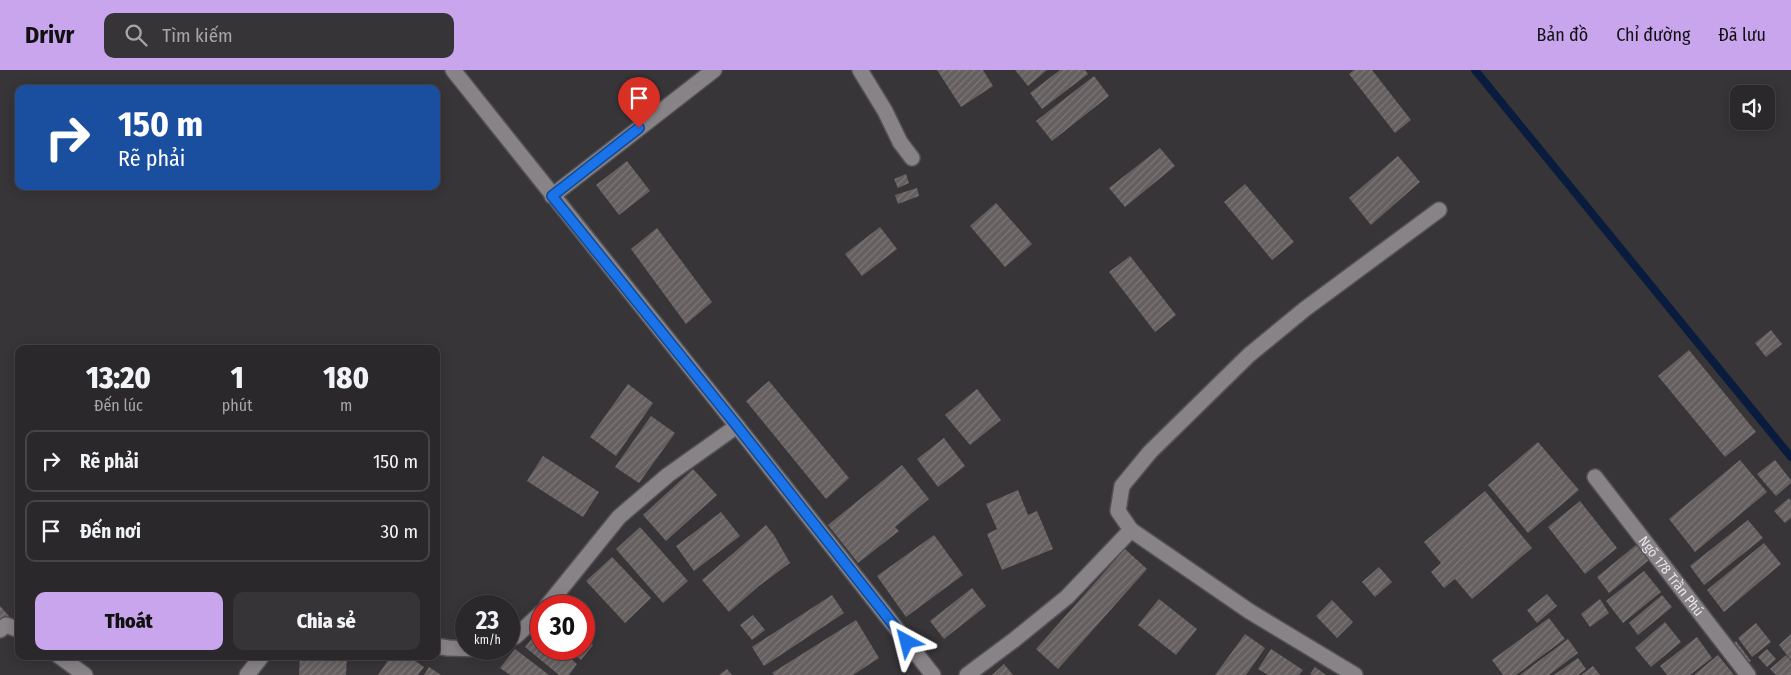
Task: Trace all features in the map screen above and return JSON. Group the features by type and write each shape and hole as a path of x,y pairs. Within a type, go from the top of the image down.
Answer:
{"street":[{"path":"453,70 737,426 931,674"},
{"path":"552,196 714,70"},
{"path":"860,70 885,111 900,142 912,158"},
{"path":"1355,675 1249,611 1131,530 1118,511 1122,486 1150,452 1256,350 1305,309 1439,210"},
{"path":"555,595 620,517 668,475 737,426"},
{"name":"Ngõ 178 Trần Phú","path":"1595,477 1748,675"},
{"path":"967,675 1067,597 1131,530"},
{"path":"520,632 530,623"},
{"path":"0,630 6,624 15,628"},
{"path":"440,647 455,649"},
{"path":"64,660 84,675"},
{"path":"247,675 259,660"}],"building":[{"path":"937,70 983,70 993,86 961,107"},
{"path":"1015,70 1047,70 1028,86"},
{"path":"1060,70 1085,70 1088,74 1042,109 1030,93"},
{"path":"1354,70 1372,70 1411,120 1395,133 1349,74"},
{"path":"1094,76 1109,96 1052,141 1036,121"},
{"path":"1160,148 1175,166 1125,207 1109,188"},
{"path":"1398,156 1420,182 1371,225 1349,198"},
{"path":"627,161 650,191 619,215 596,185"},
{"path":"906,174 909,183 898,188 894,179"},
{"path":"1245,184 1294,242 1272,260 1224,202"},
{"path":"917,188 919,196 898,204 895,195"},
{"path":"996,203 1032,244 1005,267 970,226"},
{"path":"880,227 897,249 862,276 845,254"},
{"path":"657,228 712,302 686,324 631,249"},
{"path":"1130,256 1176,315 1155,332 1109,272"},
{"path":"1771,330 1782,344 1766,357 1755,343"},
{"path":"1689,350 1756,432 1725,457 1658,376"},
{"path":"769,381 849,478 826,499 746,401"},
{"path":"628,384 653,403 616,456 590,437"},
{"path":"977,389 1001,420 970,445 945,415"},
{"path":"651,416 675,433 639,483 615,467"},
{"path":"944,438 965,466 938,487 917,459"},
{"path":"1538,442 1579,490 1528,533 1488,485"},
{"path":"543,456 599,492 583,517 527,481"},
{"path":"1740,460 1767,492 1695,552 1669,519"},
{"path":"1775,460 1791,480 1791,483 1776,496 1757,474"},
{"path":"902,465 929,499 895,527 899,531 858,563 828,525"},
{"path":"693,469 717,495 666,541 643,515"},
{"path":"1018,490 1028,515 1037,511 1053,549 1002,570 987,534 997,529 986,504"},
{"path":"1485,491 1532,548 1472,599 1455,579 1444,588 1431,572 1441,563 1424,542"},
{"path":"1789,498 1791,501 1791,518 1785,523 1774,511"},
{"path":"1580,501 1617,548 1585,574 1548,527"},
{"path":"721,512 740,536 694,571 676,546"},
{"path":"1748,520 1763,538 1704,585 1690,566"},
{"path":"766,525 790,563 729,612 702,580"},
{"path":"640,527 688,581 663,603 616,549"},
{"path":"934,535 963,575 906,617 877,576"},
{"path":"1764,543 1781,564 1724,612 1707,590"},
{"path":"1636,545 1649,560 1609,593 1597,577"},
{"path":"1125,549 1147,569 1058,669 1036,649"},
{"path":"612,557 651,598 625,623 586,581"},
{"path":"1379,567 1392,582 1375,597 1362,582"},
{"path":"1644,571 1661,592 1623,623 1606,601"},
{"path":"972,588 986,606 944,639 930,621"},
{"path":"1547,594 1557,606 1537,623 1527,610"},
{"path":"832,595 844,613 764,666 752,647"},
{"path":"1662,595 1672,607 1638,635 1629,623"},
{"path":"1159,599 1197,629 1176,655 1138,625"},
{"path":"1600,599 1609,613 1590,627 1581,614"},
{"path":"1332,600 1353,622 1337,638 1316,616"},
{"path":"0,606 9,616 0,624"},
{"path":"753,615 765,630 752,640 740,625"},
{"path":"1549,618 1565,639 1516,675 1503,675 1492,660"},
{"path":"856,620 879,658 853,675 774,675 772,673"},
{"path":"1665,622 1681,642 1651,667 1635,648"},
{"path":"1756,623 1771,642 1752,657 1738,638"},
{"path":"1245,634 1265,648 1246,675 1215,675"},
{"path":"1791,634 1791,660 1779,645"},
{"path":"1697,637 1712,658 1690,675 1667,675 1660,666"},
{"path":"1568,639 1578,653 1549,675 1520,675"},
{"path":"530,641 530,651 525,647"},
{"path":"1736,641 1751,661 1743,666 1729,647"},
{"path":"1271,649 1303,670 1299,675 1268,675 1258,669"},
{"path":"1767,649 1776,659 1767,667 1758,657"},
{"path":"520,653 549,675 510,675 500,668 506,660 520,660"},
{"path":"1718,655 1734,675 1694,675"},
{"path":"1786,655 1791,661 1791,675 1776,675 1770,669"},
{"path":"1578,658 1586,669 1578,675 1554,675"},
{"path":"300,660 347,660 346,675 299,675"},
{"path":"388,660 414,660 424,667 418,675 378,675"},
{"path":"541,660 572,660 577,664 569,675 559,675"},
{"path":"1004,664 1013,675 992,675"},
{"path":"1593,666 1600,675 1581,675"},
{"path":"429,667 441,675 424,675"},
{"path":"1315,667 1326,675 1310,674"},
{"path":"727,669 732,675 719,675"}],"waterway":[{"path":"1475,70 1791,457"}],"route":[{"path":"639,128 552,196 737,426 907,642"}]}
